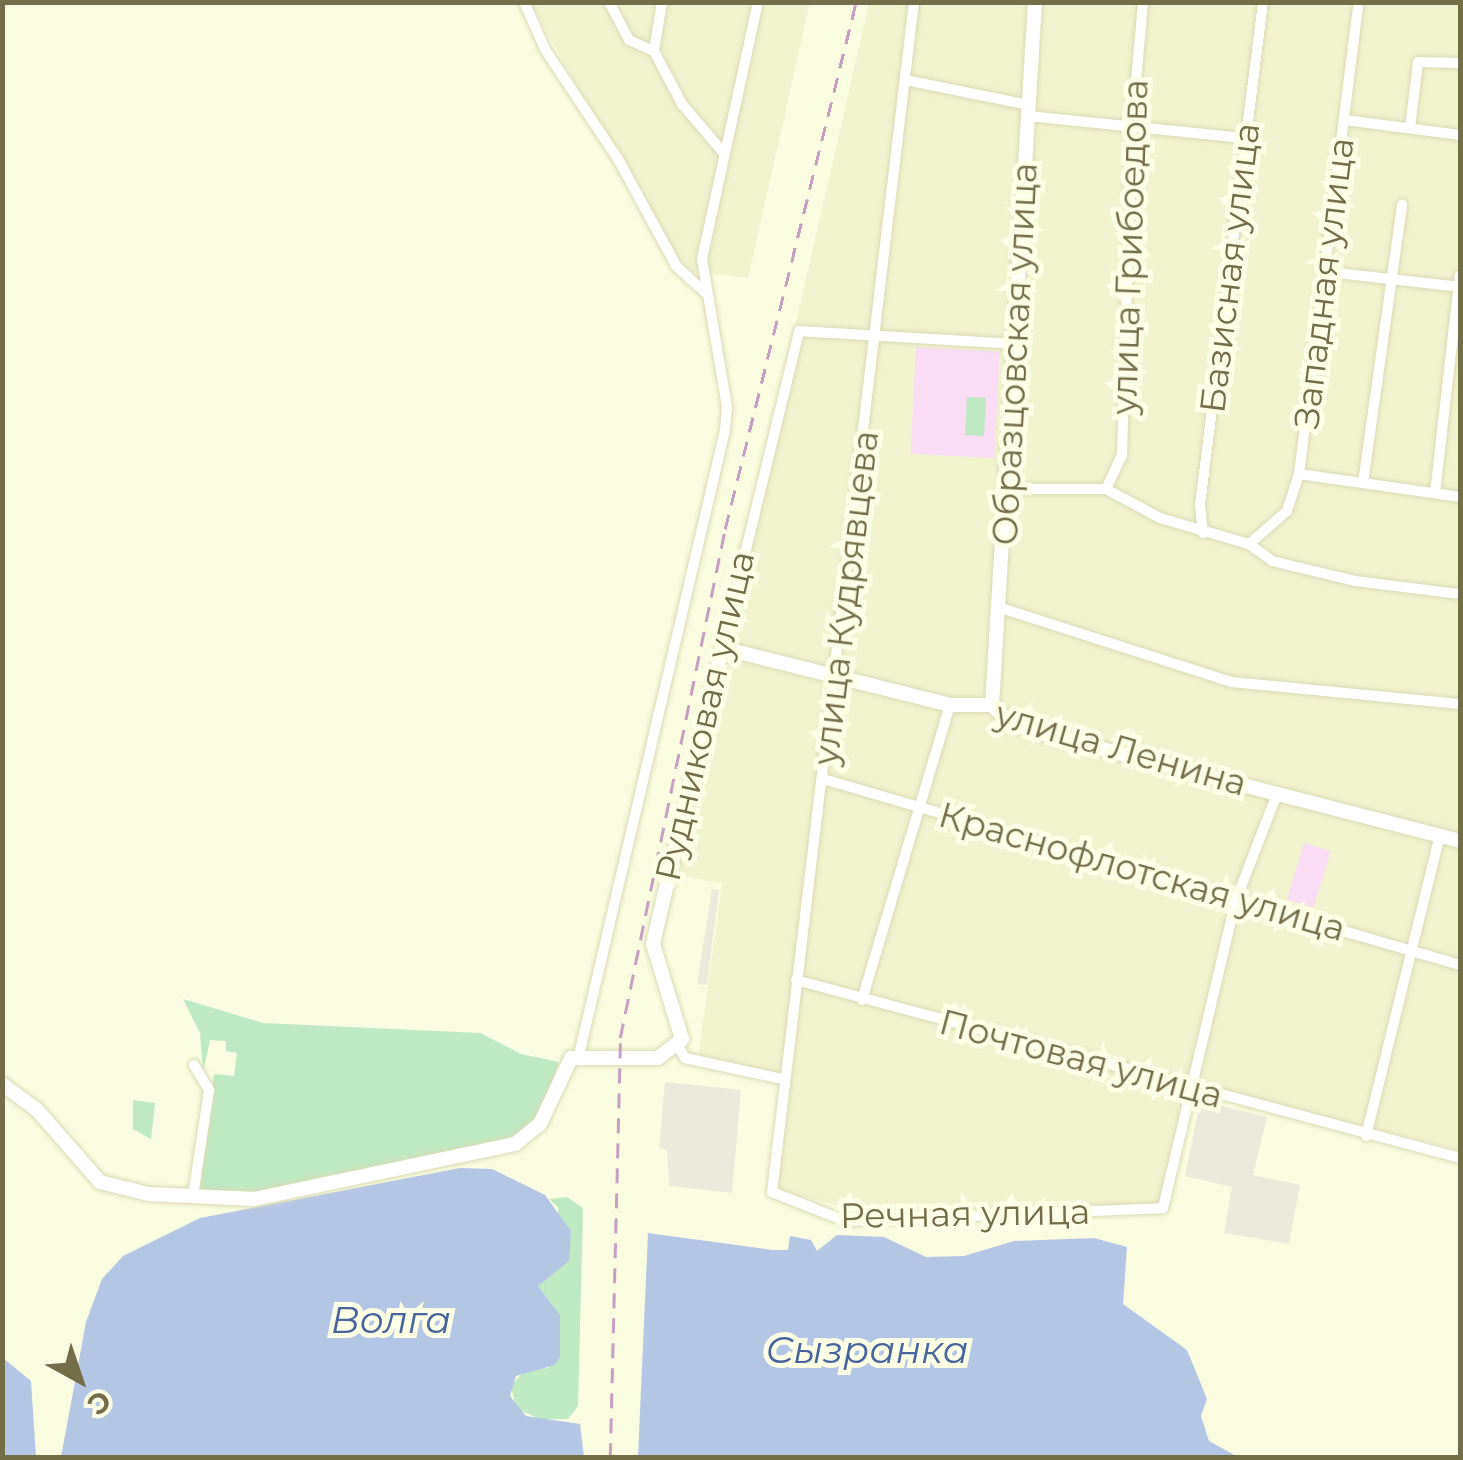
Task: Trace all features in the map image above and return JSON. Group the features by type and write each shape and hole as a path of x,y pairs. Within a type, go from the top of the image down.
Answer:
{"street":[{"path":"524,2 546,51 618,159 677,267 707,294"},
{"path":"608,2 629,40 654,51"},
{"path":"662,2 654,51 682,104 722,151"},
{"path":"2,1084 28,1101 100,1182 130,1192 254,1199 516,1144 536,1130 561,1072 579,1055 723,441 727,407 703,273 722,151 758,2"},
{"name":"улица Кудрявцева","path":"772,1192 782,1080 879,336 914,2"},
{"name":"Образцовская улица","path":"992,705 1001,608 1035,2"},
{"name":"улица Грибоедова","path":"1106,489 1122,454 1132,126 1143,2"},
{"name":"Базисная улица","path":"1203,533 1200,505 1264,2"},
{"name":"Западная улица","path":"1250,544 1286,511 1299,474 1329,272 1358,2"},
{"path":"1410,128 1418,62 1460,63"},
{"path":"905,80 1029,110 1244,138"},
{"path":"1345,120 1460,135"},
{"path":"1363,482 1402,205"},
{"path":"1329,272 1460,283 1435,492"},
{"name":"Рудниковая улица","path":"678,1046 682,1024 657,974 653,944 796,334 804,331 879,336"},
{"path":"879,336 1016,344"},
{"path":"1299,474 1460,496"},
{"path":"1007,489 1106,489 1203,533 1250,544 1272,560 1355,580 1460,594"},
{"path":"1001,608 1231,682 1460,704"},
{"name":"улица Ленина","path":"722,648 950,705 992,705 1024,728 1460,841"},
{"path":"862,1000 950,705"},
{"name":"Краснофлотская улица","path":"823,778 1460,965"},
{"path":"1194,1089 1192,1068 1236,900 1276,794"},
{"path":"1366,1136 1440,834"},
{"name":"Почтовая улица","path":"796,980 1366,1136 1460,1158"},
{"path":"579,1055 658,1058 678,1046 685,1058 782,1080"},
{"path":"193,1196 209,1090 194,1065"},
{"name":"Речная улица","path":"772,1192 844,1220 1163,1208 1194,1089"}],"shaded area":[{"path":"531,3 810,3 748,278 679,270"},
{"path":"869,3 1460,3 1460,1150 1196,1085 1158,1209 871,1214 777,1190 786,1074 698,1059 722,883 670,874"},
{"path":"916,347 1000,351 994,458 910,454"},
{"path":"967,397 986,398 984,436 965,435"},
{"path":"1304,843 1331,851 1314,908 1287,899"},
{"path":"712,889 719,890 707,985 697,984"},
{"path":"183,999 263,1023 480,1033 521,1054 559,1062 537,1121 523,1135 261,1193 199,1190 214,1074 234,1076 237,1053 226,1051 226,1041 210,1040 203,1072 200,1033"},
{"path":"665,1082 741,1090 732,1193 669,1186 667,1150 659,1148"},
{"path":"133,1100 155,1103 151,1139 133,1129"},
{"path":"1200,1101 1267,1117 1253,1175 1300,1185 1289,1244 1224,1233 1232,1187 1185,1176"},
{"path":"567,1197 583,1208 578,1406 568,1419 539,1419 516,1408 511,1386 525,1370 548,1368 560,1357 555,1308 538,1286 558,1268 558,1207 549,1199"}],"water":[{"name":"Волга","path":"460,1168 492,1169 545,1195 571,1231 569,1261 538,1286 560,1315 560,1357 555,1365 516,1376 510,1396 526,1416 580,1424 584,1457 61,1457 86,1322 102,1279 123,1256 200,1218"},
{"name":"Сызранка","path":"648,1233 773,1250 788,1250 790,1236 811,1240 817,1251 837,1235 884,1237 926,1257 964,1256 1014,1241 1094,1238 1127,1247 1123,1304 1187,1350 1207,1399 1201,1416 1209,1441 1238,1457 638,1457"},
{"path":"3,1358 31,1381 36,1457 3,1457"}],"railway":[{"path":"610,1458 620,1038 725,529 856,2"}]}
